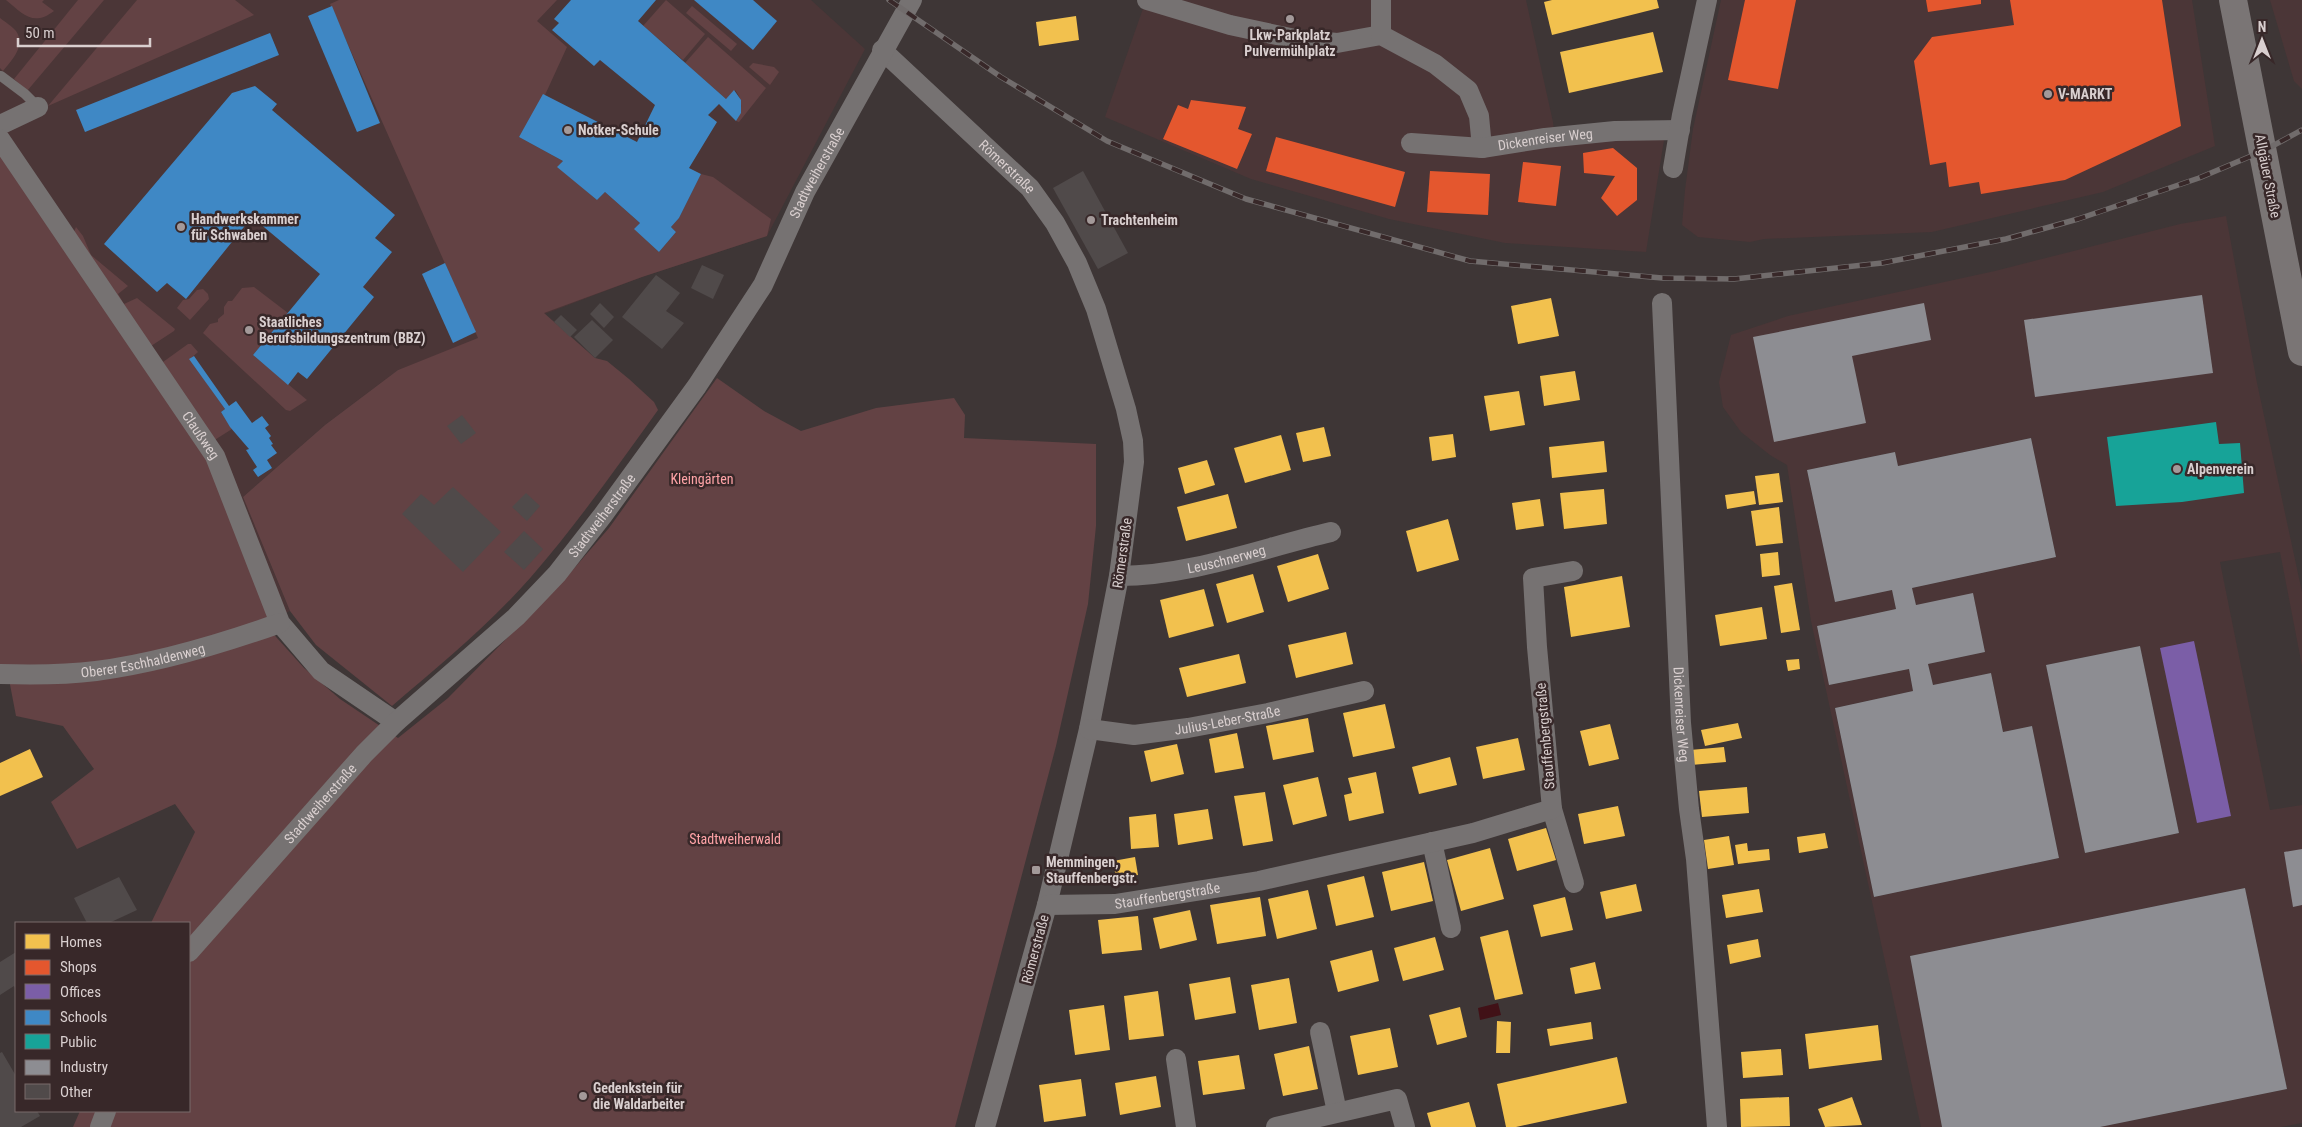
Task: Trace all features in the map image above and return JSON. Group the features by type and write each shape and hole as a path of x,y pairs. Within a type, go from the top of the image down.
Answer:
{"main road":[{"name":"Allgäuer Straße","path":"2234,0 2302,352"}],"street":[{"name":"Stadtweiherstraße","path":"190,951 364,754 396,722 516,617 557,574 634,474 702,379 763,285 805,192 882,50 912,0"},
{"path":"1147,0 1173,9 1295,40 1336,43 1381,35 1436,64 1468,90 1479,116 1482,148"},
{"path":"1381,0 1381,35"},
{"path":"1673,168 1707,0"},
{"name":"Römerstraße","path":"882,50 1030,188 1055,223 1077,263 1098,317 1126,409 1133,441 1134,462 1119,576 1089,729 1047,905 985,1127"},
{"path":"0,125 38,107"},
{"name":"Dickenreiser Weg","path":"1412,143 1482,148 1545,138 1615,131 1680,130"},
{"name":"Claußweg","path":"0,139 215,456 280,623 321,671 396,722"},
{"name":"Dickenreiser Weg","path":"1662,303 1681,722 1689,809 1696,859 1717,1127"},
{"name":"Leuschnerweg","path":"1119,576 1145,576 1175,572 1331,532"},
{"name":"Stauffenbergstraße","path":"1047,905 1115,904 1258,881 1473,833 1552,809 1537,646 1533,578 1573,571"},
{"name":"Oberer Eschhaldenweg","path":"0,674 41,675 104,670 222,644 280,623"},
{"name":"Julius-Leber-Straße","path":"1089,729 1134,735 1188,728 1268,713 1364,690"},
{"path":"1552,809 1574,883"},
{"path":"1432,842 1451,928"},
{"path":"1320,1032 1337,1112"},
{"path":"1176,1059 1186,1127"},
{"path":"1276,1127 1397,1099 1405,1127"},
{"path":"100,1127 106,1112"}],"lane":[{"path":"1,76 25,94 38,107"}],"shaded area":[{"name":"Staatliches Berufsbildungszentrum (BBZ)","path":"0,0 811,0 865,49 767,236 642,277 398,370 325,425 243,497 290,611 263,623 0,661"},
{"path":"1146,0 1526,0 1553,122 1556,146 1625,139 1664,140 1646,252 1505,243 1389,219 1251,179 1105,117"},
{"path":"1721,0 2192,0 2215,146 2103,192 1932,232 1764,239 1750,242 1698,237 1682,225 1685,190 1693,129"},
{"path":"2270,0 2302,0 2302,89 2294,81"},
{"path":"2226,216 2257,383 2302,592 2302,666 2280,552 2220,562 2270,810 2302,805 2302,1123 2281,1127 2100,1127 2287,1089 2245,888 1910,956 1942,1127 1921,1127 1811,621 1787,465 1770,455 1741,432 1723,407 1719,382 1731,335 1788,316 1995,271 2180,224","holes":["2031,438 2056,557 1912,588 1916,605 1973,594 1985,652 1928,664 1933,685 1991,673 2003,732 2032,726 2059,858 1874,897 1835,708 1913,691 1909,669 1830,685 1817,626 1896,609 1892,590 1835,602 1807,470 1895,452 1898,466","2140,646 2179,833 2085,853 2046,665"]},
{"path":"1498,1003 1501,1015 1480,1020 1478,1008"}],"green space":[{"path":"6,0 44,0 42,2 54,11 40,18 28,17"},
{"path":"78,0 104,0 27,91 14,79"},
{"path":"137,0 235,0 254,15 48,106"},
{"path":"339,0 557,0 537,21 567,47 545,95 519,137 563,161 558,167 597,200 605,192 640,223 635,229 659,252 676,232 671,227 679,218 701,174 713,177 771,219 767,236 642,277 544,313 595,358 607,361 629,379 654,402 658,410 581,516 531,577 482,628 392,706 316,645 290,611 243,497 325,425 398,370 478,338 330,4"},
{"path":"666,0 705,34 683,60 643,26"},
{"path":"692,6 737,44 731,51 686,13"},
{"path":"0,18 16,31 19,37 17,52 3,71 0,68"},
{"path":"708,37 766,88 739,122 736,121 741,109 741,101 735,90 726,99 685,63"},
{"path":"753,63 774,67 779,72 770,85 749,67"},
{"name":"Stadtweiherwald","path":"0,142 215,456 280,623 268,628 304,668 340,699 398,738 448,698 564,580 609,528 717,378 764,411 801,431 876,408 954,398 965,415 964,438 1096,444 1096,526 1088,604 1056,746 955,1127 73,1127 80,1112 190,1112 190,922 151,922 195,832 175,804 77,849 51,802 94,769 63,726 16,716 8,674 0,674"},
{"path":"76,227 83,236 91,255 128,286 118,294 124,304 137,298 175,329 174,331 151,346 74,232"},
{"path":"254,287 288,313 253,355 307,400 290,411 286,410 203,333 210,324 218,322 218,319 224,314 224,307 228,301 232,301 242,288"},
{"path":"203,289 208,294 209,299 190,320 177,308 183,300 189,299 197,290"},
{"path":"188,344 191,344 198,352 190,359 225,409 221,412 232,429 213,441 163,362"}],"building: Homes":[{"path":"1552,0 1657,0 1659,8 1552,35 1544,2"},
{"path":"1076,16 1079,40 1039,46 1036,22"},
{"path":"1653,32 1663,72 1569,93 1560,52"},
{"path":"1551,298 1559,336 1518,344 1511,306"},
{"path":"1575,371 1580,400 1544,406 1540,376"},
{"path":"1519,391 1525,425 1490,431 1484,396"},
{"path":"1324,427 1331,456 1303,462 1296,433"},
{"path":"1453,434 1456,457 1432,461 1429,437"},
{"path":"1281,435 1291,470 1245,483 1234,448"},
{"path":"1604,441 1607,472 1552,478 1549,447"},
{"path":"1207,460 1215,485 1185,494 1178,468"},
{"path":"1779,473 1783,502 1759,505 1755,476"},
{"path":"1604,489 1607,524 1564,529 1560,493"},
{"path":"1754,491 1756,504 1727,509 1725,495"},
{"path":"1228,494 1237,528 1186,541 1177,507"},
{"path":"1540,499 1544,526 1516,530 1512,503"},
{"path":"1779,507 1783,543 1756,546 1751,511"},
{"path":"1448,519 1459,560 1417,572 1406,531"},
{"path":"1778,552 1780,575 1762,577 1760,554"},
{"path":"1318,554 1329,589 1288,602 1277,566"},
{"path":"1253,574 1264,612 1227,623 1216,584"},
{"path":"1622,576 1630,627 1571,637 1564,587"},
{"path":"1792,583 1800,630 1781,633 1774,586"},
{"path":"1204,589 1214,626 1169,638 1160,600"},
{"path":"1762,607 1767,639 1720,646 1715,615"},
{"path":"1346,632 1353,664 1296,678 1288,645"},
{"path":"1239,654 1246,683 1187,697 1179,668"},
{"path":"1799,659 1800,669 1788,671 1786,660"},
{"path":"1385,704 1395,748 1353,757 1343,713"},
{"path":"1308,718 1314,752 1273,760 1266,726"},
{"path":"1738,723 1742,738 1705,746 1701,730"},
{"path":"1610,724 1619,759 1589,766 1580,731"},
{"path":"1237,733 1244,768 1215,773 1209,739"},
{"path":"1518,738 1525,770 1483,779 1476,747"},
{"path":"1177,744 1184,774 1151,782 1144,751"},
{"path":"1724,747 1726,762 1691,765 1690,750"},
{"path":"30,749 43,777 0,796 0,763"},
{"path":"1450,757 1457,785 1419,794 1412,767"},
{"path":"1376,772 1384,813 1349,821 1344,795 1352,793 1348,778"},
{"path":"1318,777 1327,816 1293,825 1283,785"},
{"path":"1747,787 1749,813 1702,817 1699,791"},
{"path":"1265,792 1273,841 1243,846 1234,796"},
{"path":"1618,806 1625,836 1584,844 1578,814"},
{"path":"1208,809 1213,839 1178,845 1174,814"},
{"path":"1156,814 1159,847 1131,849 1129,817"},
{"path":"1546,828 1556,860 1517,871 1508,839"},
{"path":"1825,833 1828,848 1799,853 1797,837"},
{"path":"1729,836 1734,865 1708,869 1704,840"},
{"path":"1747,843 1748,851 1769,849 1770,860 1738,864 1735,845"},
{"path":"1490,848 1504,899 1461,911 1447,860"},
{"path":"1135,857 1138,875 1116,878 1113,861"},
{"path":"1424,862 1433,901 1391,911 1382,872"},
{"path":"1364,876 1374,917 1336,926 1327,885"},
{"path":"1636,884 1642,911 1606,919 1600,892"},
{"path":"1759,889 1763,912 1726,918 1722,895"},
{"path":"1308,890 1317,929 1277,939 1268,899"},
{"path":"1260,897 1266,936 1217,944 1210,905"},
{"path":"1565,897 1573,930 1541,937 1533,905"},
{"path":"1190,910 1197,940 1160,949 1153,918"},
{"path":"1138,916 1142,950 1102,954 1098,920"},
{"path":"1508,930 1523,994 1495,1000 1480,937"},
{"path":"1435,937 1444,970 1403,981 1394,948"},
{"path":"1758,939 1761,957 1730,964 1727,945"},
{"path":"1372,950 1379,981 1338,992 1330,961"},
{"path":"1595,962 1601,989 1575,994 1570,968"},
{"path":"1230,977 1236,1013 1195,1020 1189,984"},
{"path":"1289,978 1297,1023 1259,1030 1251,985"},
{"path":"1158,991 1164,1036 1129,1040 1124,996"},
{"path":"1104,1005 1110,1050 1075,1055 1069,1010"},
{"path":"1460,1007 1467,1037 1437,1045 1429,1015"},
{"path":"1497,1021 1511,1022 1510,1053 1496,1053"},
{"path":"1591,1022 1593,1039 1550,1046 1547,1029"},
{"path":"1878,1025 1882,1060 1809,1069 1805,1034"},
{"path":"1390,1028 1398,1067 1358,1075 1350,1036"},
{"path":"1309,1046 1318,1089 1283,1096 1274,1054"},
{"path":"1781,1049 1783,1075 1743,1078 1741,1052"},
{"path":"1239,1055 1245,1089 1203,1095 1198,1061"},
{"path":"1617,1057 1627,1103 1516,1127 1506,1127 1497,1084"},
{"path":"1156,1076 1161,1107 1120,1115 1115,1083"},
{"path":"1081,1079 1086,1116 1044,1122 1039,1085"},
{"path":"1789,1097 1790,1126 1741,1127 1740,1099"},
{"path":"1852,1097 1862,1125 1825,1127 1818,1109"},
{"path":"1469,1102 1476,1127 1431,1127 1427,1113"}],"building: Shops":[{"path":"1745,0 1796,0 1778,89 1728,80"},
{"path":"1926,0 1981,0 1981,4 1928,12"},
{"name":"V-MARKT","path":"2010,0 2162,0 2181,126 2065,180 1981,194 1979,182 1949,187 1946,162 1930,165 1914,61 1932,37 2014,25"},
{"path":"1191,100 1246,107 1238,129 1252,134 1237,169 1163,139 1178,105 1188,109"},
{"path":"1276,137 1405,172 1395,207 1266,171"},
{"path":"1613,148 1637,168 1637,200 1617,216 1601,198 1615,176 1584,173 1583,153"},
{"path":"1523,162 1561,166 1556,206 1518,202"},
{"path":"1430,171 1490,174 1488,215 1427,212"}],"building: Offices":[{"path":"2194,641 2231,816 2197,823 2160,648"}],"building: Schools":[{"name":"Notker-Schule","path":"571,0 656,0 638,21 726,99 734,90 741,100 741,113 736,121 719,104 708,115 717,122 689,168 701,174 679,218 671,227 676,232 659,252 634,229 640,223 605,192 597,200 557,167 563,161 519,137 543,94 637,142 655,105 600,60 594,66 552,30 559,23 554,19"},
{"path":"694,0 753,0 777,21 753,50"},
{"path":"332,6 380,123 357,132 308,16"},
{"path":"270,33 279,55 85,132 76,110"},
{"name":"Handwerkskammer für Schwaben","path":"255,86 277,104 272,110 395,215 375,238 392,252 363,287 374,297 307,379 298,372 288,385 253,355 320,274 252,217 186,299 167,283 157,292 104,244 232,93"},
{"path":"445,263 476,332 453,343 422,274"},
{"path":"194,356 229,406 236,401 252,423 262,416 269,425 265,428 271,436 269,438 273,444 271,445 277,453 267,460 272,468 258,477 253,470 257,467 246,450 249,449 230,427 221,412 225,409 189,359"}],"building: Public":[{"name":"Alpenverein","path":"2216,422 2219,444 2240,443 2244,493 2182,502 2116,506 2107,437"}],"building: Industry":[{"path":"2202,295 2213,373 2035,397 2024,320"},
{"path":"1924,303 1931,340 1852,356 1866,423 1774,442 1753,337"},
{"path":"2031,438 2056,557 1912,588 1916,605 1973,593 1985,652 1928,664 1933,685 1991,673 2003,732 2032,726 2059,858 1874,897 1835,708 1913,691 1909,669 1829,685 1817,626 1896,609 1892,590 1835,602 1807,470 1895,452 1898,466"},
{"path":"2140,646 2179,833 2085,853 2046,665"},
{"path":"2302,849 2302,905 2293,907 2284,852"},
{"path":"2245,888 2287,1089 2100,1127 1942,1127 1910,956"}],"building: Other":[{"name":"Trachtenheim","path":"1083,171 1128,253 1098,269 1053,188"},
{"path":"702,265 724,275 713,299 691,288"},
{"path":"656,275 680,293 666,311 684,323 662,349 622,317"},
{"path":"600,303 614,317 604,328 590,314"},
{"path":"561,315 577,330 570,337 554,322"},
{"path":"592,320 613,340 595,358 574,337"},
{"path":"462,415 476,433 461,444 447,426"},
{"path":"453,487 501,532 463,572 402,514 421,494 434,505"},
{"path":"526,493 540,506 527,521 512,507"},
{"path":"524,531 543,549 524,570 504,552"},
{"path":"119,877 137,910 111,922 86,922 74,898"},
{"path":"15,953 15,988 14,986 0,995 0,962"},
{"path":"2,1052 15,1074 15,1112 38,1112 40,1116 21,1127 0,1127 0,1053"}],"railway":[{"path":"889,0 1001,77 1107,141 1246,199 1470,261 1662,278 1734,279 1882,263 2006,239 2078,219 2199,178 2263,151 2302,130"}],"place":[{"name":"Lkw-Parkplatz Pulvermühlplatz","path":"1290,19"},
{"name":"V-MARKT","path":"2048,94"},
{"name":"Notker-Schule","path":"568,130"},
{"name":"Trachtenheim","path":"1091,220"},
{"name":"Handwerkskammer für Schwaben","path":"181,227"},
{"name":"Staatliches Berufsbildungszentrum (BBZ)","path":"249,330"},
{"name":"Alpenverein","path":"2177,469"},
{"name":"Memmingen, Stauffenbergstr.","path":"1036,870"},
{"name":"Gedenkstein für die Waldarbeiter","path":"583,1096"}],"park label":[{"name":"Kleingärten","path":"702,479"}]}
